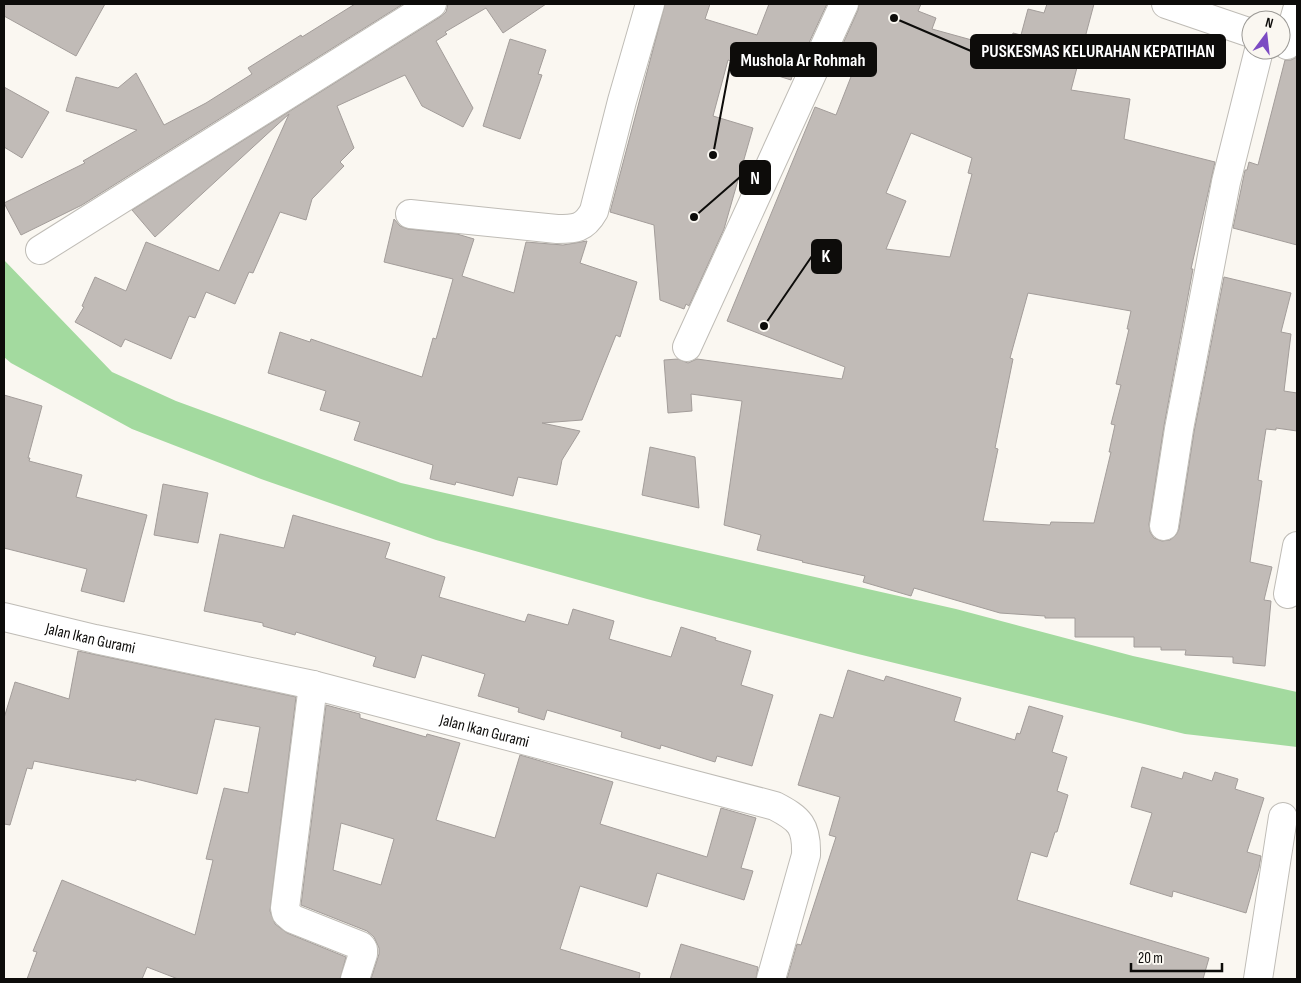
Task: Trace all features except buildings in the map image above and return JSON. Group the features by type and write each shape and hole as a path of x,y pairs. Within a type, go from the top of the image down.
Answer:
{"street":[{"path":"40,250 432,4"},
{"path":"410,214 557,229 572,229 582,226 594,211 622,101 650,4"},
{"path":"687,347 844,4"},
{"path":"1166,4 1241,30"},
{"path":"1291,34 1297,10"},
{"path":"1164,526 1179,429 1226,182 1256,60"},
{"path":"1288,594 1297,546"},
{"name":"Jalan Ikan Gurami","path":"4,617 95,639 313,685 775,806 791,814 802,825 807,839 806,856 771,979"},
{"path":"313,685 285,908 286,913 293,918 361,946 363,954 355,979"},
{"path":"1258,979 1283,817"}],"shaded area":[{"path":"4,260 112,372 176,401 401,483 956,609 1133,656 1297,692 1297,747 1185,734 858,654 647,599 436,540 261,479 132,429 11,363 4,357"}],"place":[{"name":"PUSKESMAS KELURAHAN KEPATIHAN","path":"894,18"},
{"name":"Mushola Ar Rohmah","path":"713,155"},
{"name":"N","path":"694,217"},
{"name":"K","path":"764,326"}]}
